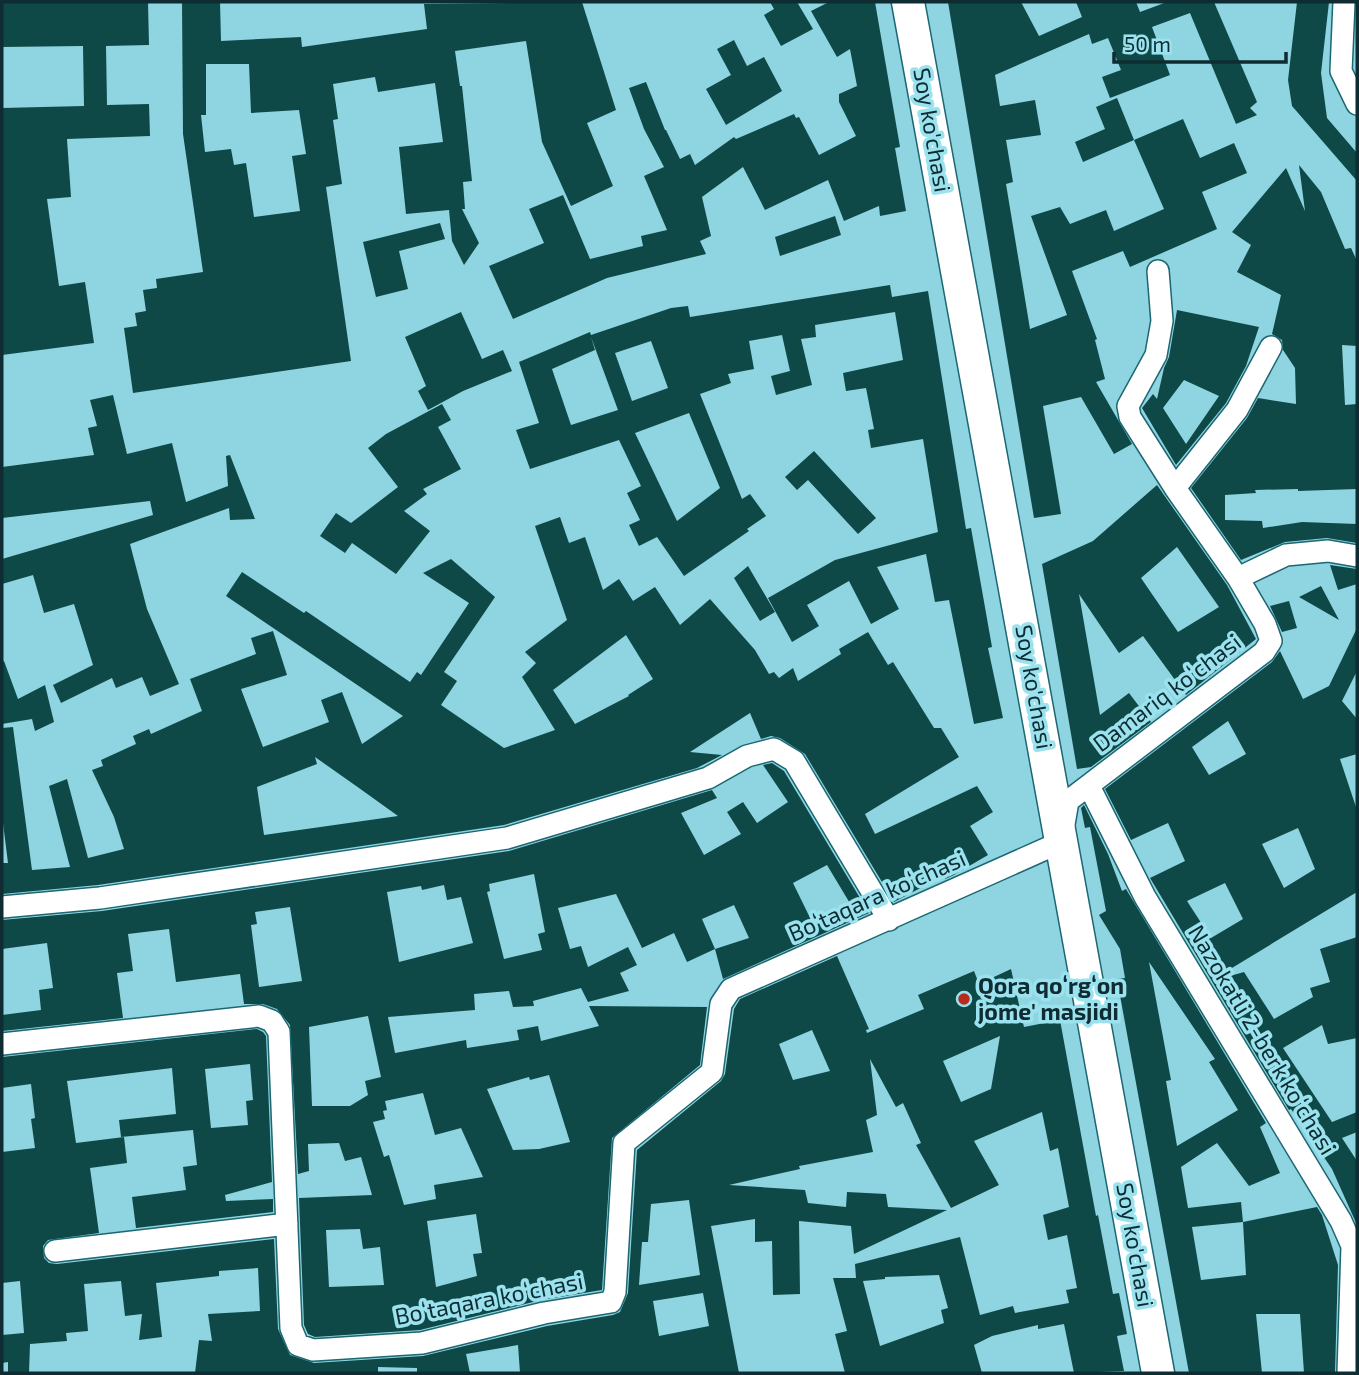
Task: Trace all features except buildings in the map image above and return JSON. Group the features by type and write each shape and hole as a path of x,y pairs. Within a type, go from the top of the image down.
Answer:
{"main road":[{"name":"Soy ko'chasi","path":"908,2 1158,1373"}],"street":[{"path":"1344,2 1341,71 1357,104"},
{"path":"1158,271 1162,321 1156,355 1128,406 1130,417 1175,488 1238,578 1286,555 1328,551 1357,556"},
{"path":"1175,488 1237,410 1271,347"},
{"name":"Damariq koʻchasi","path":"1061,842 1069,801 1264,652 1272,641 1238,578"},
{"path":"2,907 100,898 507,838 708,778 747,756 774,749 794,761 889,920"},
{"name":"Nazokatli 2-berk koʻchasi","path":"1089,786 1145,897 1340,1221 1352,1246 1348,1373"},
{"name":"Boʻtaqara koʻchasi","path":"2,1044 259,1016 272,1021 279,1032 291,1328 299,1345 313,1350 422,1343 544,1313 611,1302 615,1292 624,1143 712,1072 721,1004 730,989 1061,842"},
{"path":"55,1251 287,1224"}],"place":[{"name":"Qora qoʻrgʻon jome' masjidi","path":"964,999"}]}
